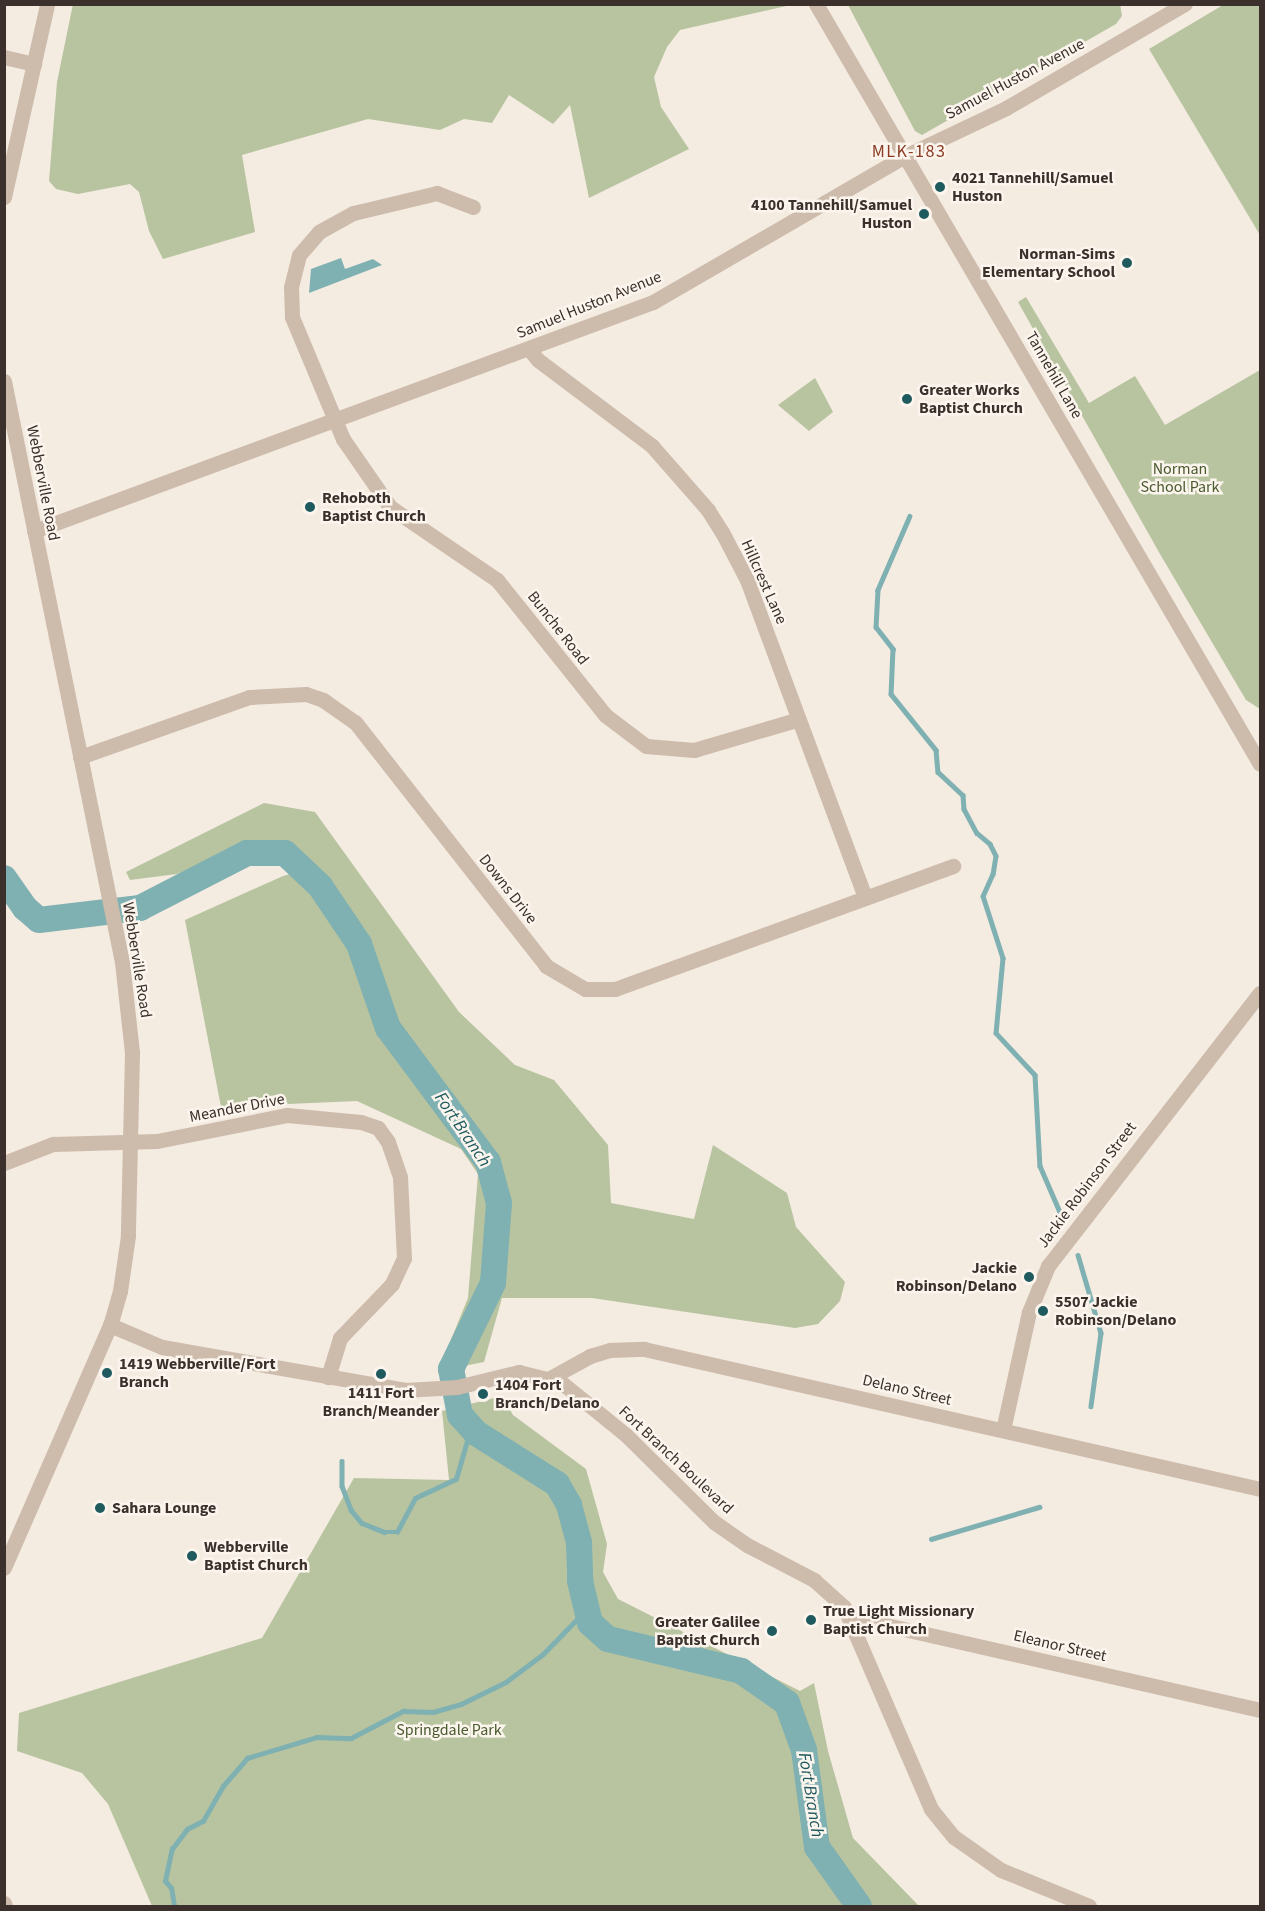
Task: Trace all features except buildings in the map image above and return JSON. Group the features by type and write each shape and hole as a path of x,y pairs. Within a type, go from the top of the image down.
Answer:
{"street":[{"path":"4,197 47,4"},
{"name":"Tannehill Lane","path":"816,4 1260,764"},
{"name":"Samuel Huston Avenue","path":"34,531 334,422 670,293 905,156 1006,108 1185,4"},
{"path":"4,57 34,64"},
{"name":"Bunche Road","path":"473,207 437,193 353,213 319,232 299,255 291,287 292,317 334,422 390,507 497,580 605,716 646,746 694,750 799,719"},
{"name":"Hillcrest Lane","path":"529,348 538,360 652,446 708,510 747,580 865,898"},
{"name":"Webberville Road","path":"4,381 129,1006 131,1143 127,1245 110,1325 4,1568"},
{"name":"Downs Drive","path":"80,757 249,697 306,694 323,700 355,722 541,961 558,976 585,988 615,989 953,866"},
{"name":"Jackie Robinson Street","path":"1003,1430 1029,1312 1048,1266 1260,993"},
{"name":"Meander Drive","path":"4,1163 53,1144 131,1143 304,1114 370,1124 384,1135 404,1197 404,1257 392,1284 340,1338 328,1377"},
{"name":"Fort Branch Boulevard","path":"110,1325 162,1347 328,1377 420,1390 468,1385 519,1372 550,1378 573,1390 626,1435 714,1522 747,1545 814,1580 835,1596 851,1617 918,1781 941,1823 967,1849 1001,1870 1089,1906"},
{"name":"Delano Street","path":"550,1378 590,1356 610,1350 644,1349 1260,1489"},
{"name":"Eleanor Street","path":"851,1617 1260,1710"}],"green space":[{"path":"73,4 791,5 680,30 667,47 654,77 661,107 689,149 589,198 570,105 553,124 509,95 492,123 464,119 440,130 368,119 242,155 255,232 163,259 149,231 139,192 130,184 78,194 56,189 49,181 57,82"},
{"path":"1120,4 1122,16 1116,24 922,135 915,131 848,5"},
{"path":"1223,5 1260,5 1260,235 1149,49"},
{"name":"Norman School Park","path":"1026,297 1089,403 1135,376 1165,425 1260,370 1260,709 1246,700 1160,554 1018,302"},
{"path":"815,378 833,412 809,431 778,405"},
{"path":"264,803 315,812 459,1012 515,1065 554,1080 608,1145 611,1203 694,1219 713,1145 787,1193 796,1227 845,1282 840,1301 818,1324 795,1328 592,1298 502,1298 484,1362 438,1371 468,1298 478,1174 461,1149 357,1101 221,1107 185,920 283,876 312,868 288,848 250,847 177,874 130,880 126,872"},
{"name":"Springdale Park","path":"502,1396 513,1415 586,1469 607,1544 603,1572 618,1599 800,1691 814,1683 828,1751 853,1838 919,1906 152,1906 108,1804 82,1773 17,1751 19,1713 262,1638 354,1478 449,1480 442,1411"}],"water":[{"path":"341,258 345,269 373,259 382,265 309,293 311,269"}],"waterway":[{"path":"910,516 878,590 876,627 893,649 891,694 936,750 938,772 963,795 964,809 977,833 990,844 996,856 993,874 983,896 1003,958 996,1033 1035,1075 1040,1166 1060,1212"},
{"name":"Fort Branch","path":"4,878 25,908 39,920 140,908 247,853 285,853 320,886 359,944 388,1028 488,1162 499,1203 493,1283 451,1369 460,1415 476,1433 557,1484 569,1505 579,1543 580,1581 590,1623 608,1639 741,1671 787,1703 804,1750 817,1847 859,1906"},
{"path":"1078,1255 1101,1333 1091,1406"},
{"path":"342,1461 342,1486 351,1510 362,1523 384,1532 397,1532 415,1498 456,1479 471,1427"},
{"path":"931,1539 1039,1507"},
{"path":"174,1906 171,1888 165,1881 172,1849 187,1829 203,1821 223,1786 247,1758 317,1737 351,1738 403,1711 433,1712 461,1704 506,1682 543,1654 587,1609"}],"place":[{"name":"4021 Tannehill/Samuel Huston","path":"940,187"},
{"name":"4100 Tannehill/Samuel Huston","path":"924,214"},
{"name":"Norman-Sims Elementary School","path":"1127,263"},
{"name":"Greater Works Baptist Church","path":"907,399"},
{"name":"Rehoboth Baptist Church","path":"310,507"},
{"name":"Jackie Robinson/Delano","path":"1029,1277"},
{"name":"5507 Jackie Robinson/Delano","path":"1043,1311"},
{"name":"1419 Webberville/Fort Branch","path":"107,1373"},
{"name":"1411 Fort Branch/Meander","path":"381,1374"},
{"name":"1404 Fort Branch/Delano","path":"483,1394"},
{"name":"Sahara Lounge","path":"100,1508"},
{"name":"Webberville Baptist Church","path":"192,1556"},
{"name":"True Light Missionary Baptist Church","path":"811,1620"},
{"name":"Greater Galilee Baptist Church","path":"772,1631"}],"district":[{"name":"MLK-183","path":"909,152"}]}
